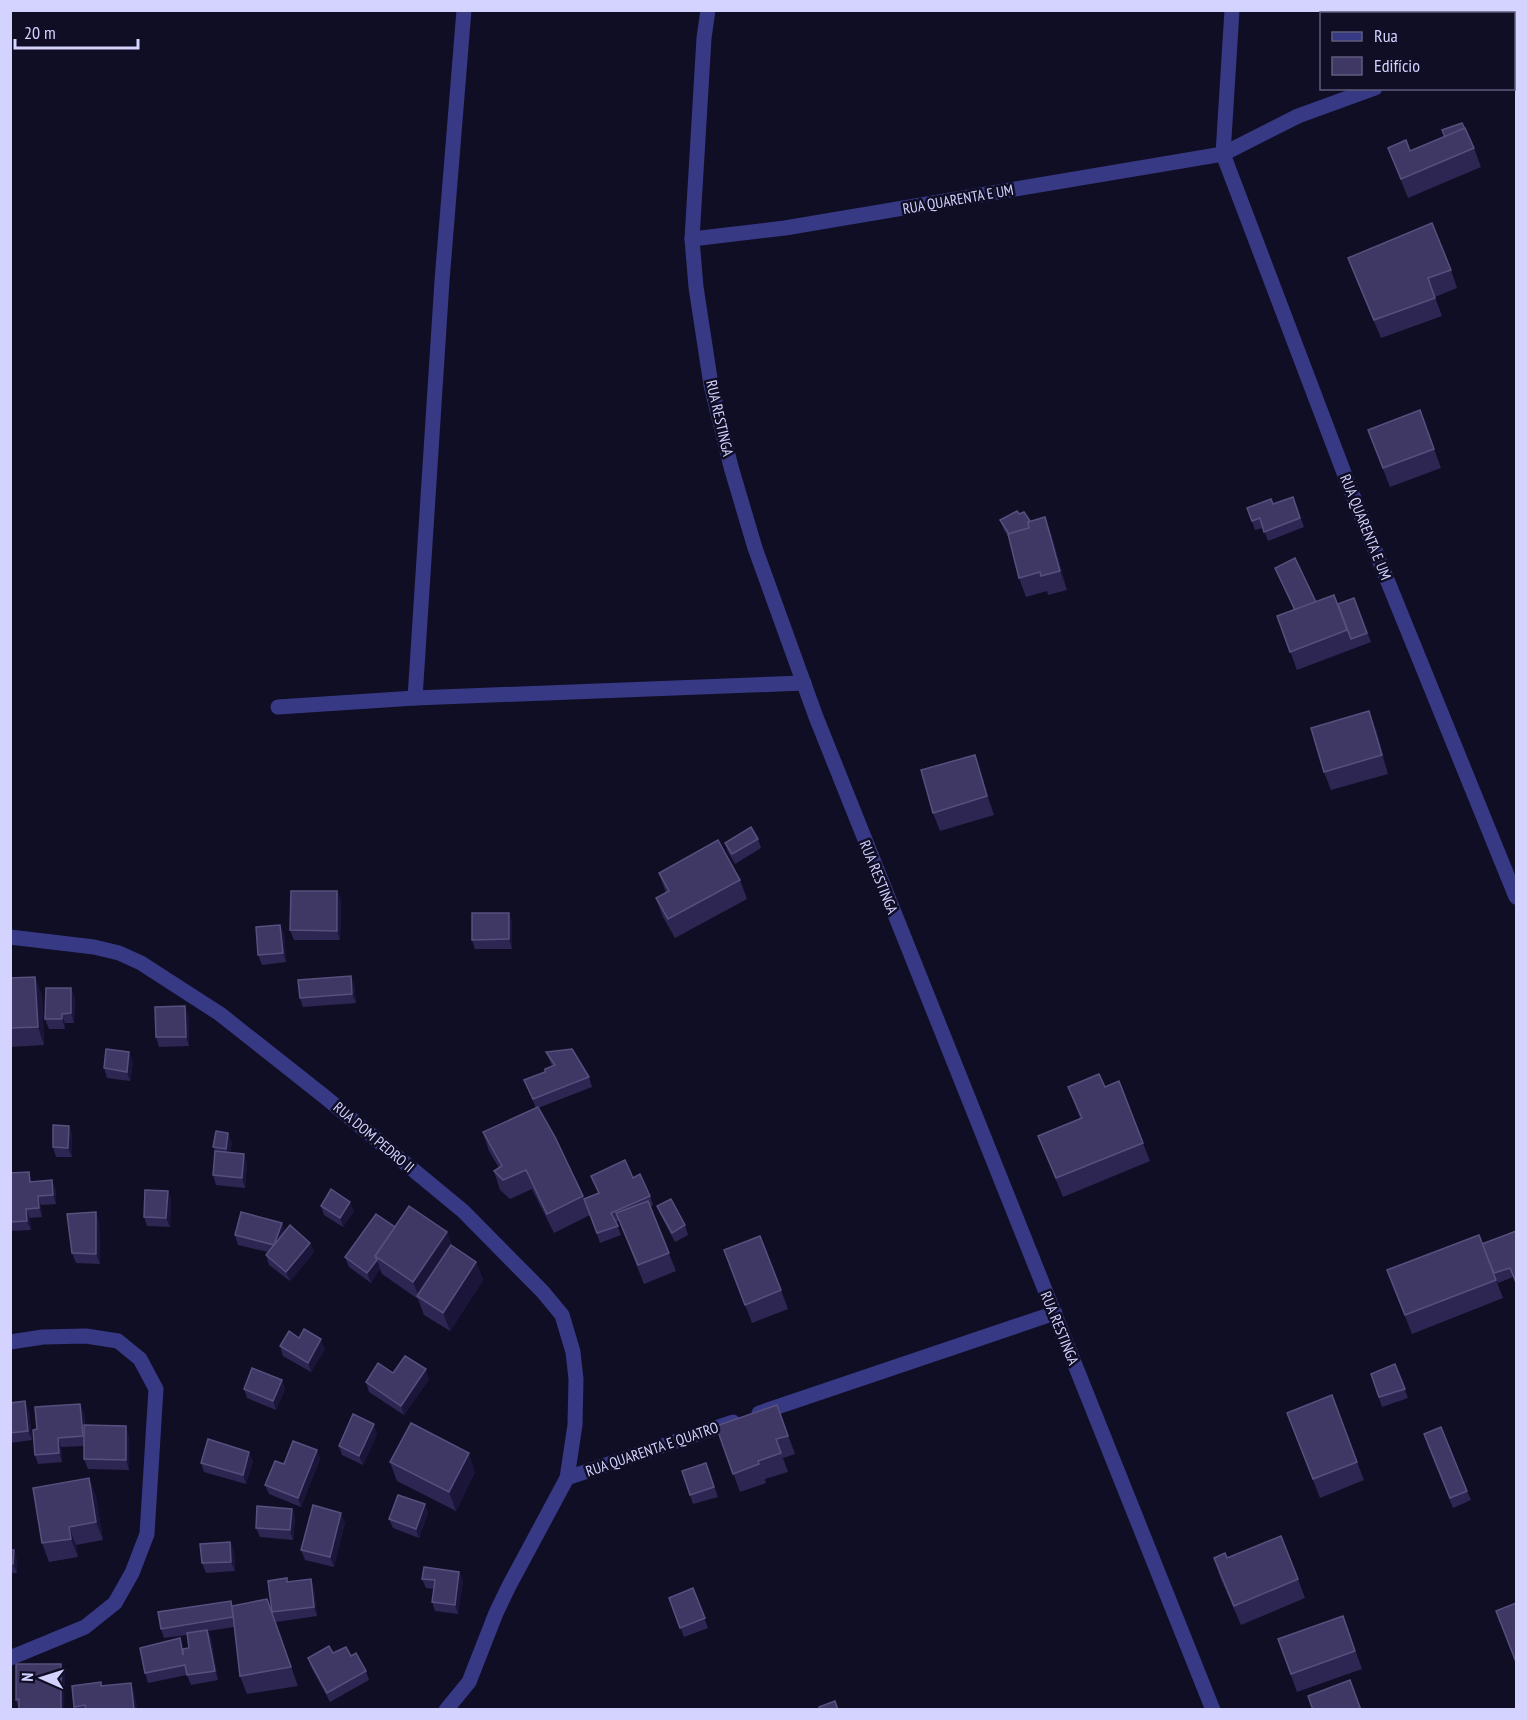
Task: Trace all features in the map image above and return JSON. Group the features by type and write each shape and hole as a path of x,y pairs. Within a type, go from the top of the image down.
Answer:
{"street":[{"path":"415,698 442,281 464,10"},
{"name":"RUA RESTINGA","path":"708,10 704,38 692,239 696,287 711,385 731,467 755,548 816,717 1212,1710"},
{"name":"RUA QUARENTA E UM","path":"1232,10 1223,154 1349,486 1516,897"},
{"name":"RUA QUARENTA E UM","path":"692,239 785,228 1223,154 1298,116 1370,90"},
{"path":"278,707 415,698 804,683"},
{"name":"RUA DOM PEDRO II","path":"10,937 94,947 119,953 141,963 220,1014 326,1097 463,1211 543,1292 562,1315 573,1352 576,1379 575,1425 567,1478"},
{"name":"RUA QUARENTA E QUATRO","path":"446,1710 469,1682 504,1594 567,1478 1054,1313"},
{"path":"10,1342 43,1337 86,1336 118,1341 140,1359 156,1389 147,1534 132,1573 115,1603 85,1627 10,1658"}],"building":[{"path":"1462,123 1465,129 1445,137 1442,130"},
{"path":"1465,128 1474,148 1401,179 1388,148 1406,140 1410,151"},
{"path":"1432,223 1451,270 1428,278 1435,298 1374,320 1348,258"},
{"path":"1420,410 1434,449 1383,468 1368,430"},
{"path":"1293,497 1300,518 1264,532 1260,518 1252,521 1247,508 1271,499 1273,504"},
{"path":"1017,511 1019,514 1024,512 1030,521 1028,522 1029,528 1009,534 1000,520"},
{"path":"1045,517 1060,571 1041,576 1040,572 1019,578 1008,534 1029,528 1028,522"},
{"path":"1295,558 1316,602 1295,610 1275,568"},
{"path":"1334,595 1347,630 1290,652 1277,616"},
{"path":"1354,598 1367,633 1351,639 1338,604"},
{"path":"1369,711 1382,755 1324,772 1311,728"},
{"path":"975,755 987,796 933,813 921,770"},
{"path":"751,827 758,839 732,854 725,843"},
{"path":"718,840 740,880 668,919 656,898 669,891 659,873"},
{"path":"291,891 337,891 337,931 290,930"},
{"path":"472,913 509,913 509,939 472,940"},
{"path":"280,925 283,953 258,955 256,927"},
{"path":"351,976 352,994 300,998 298,980"},
{"path":"35,977 38,1027 10,1028 10,978"},
{"path":"46,988 71,988 71,1013 62,1014 62,1019 45,1019"},
{"path":"185,1006 186,1037 156,1037 155,1007"},
{"path":"106,1049 129,1052 127,1072 104,1068"},
{"path":"572,1049 589,1077 533,1099 524,1080 545,1072 545,1069 555,1065 546,1052"},
{"path":"1099,1074 1105,1087 1119,1081 1143,1143 1056,1178 1038,1136 1082,1118 1068,1087"},
{"path":"538,1107 583,1196 547,1214 526,1170 503,1180 494,1171 502,1166 483,1132"},
{"path":"53,1125 69,1126 68,1148 53,1147"},
{"path":"216,1131 228,1133 226,1149 213,1147"},
{"path":"215,1151 244,1154 242,1178 213,1175"},
{"path":"625,1160 633,1178 640,1174 650,1196 611,1213 618,1226 597,1233 584,1199 599,1193 591,1176"},
{"path":"29,1172 30,1182 52,1180 53,1195 38,1196 39,1208 26,1209 27,1221 10,1222 10,1173"},
{"path":"331,1189 350,1202 340,1218 321,1206"},
{"path":"145,1190 168,1191 166,1218 144,1217"},
{"path":"671,1199 685,1225 672,1233 657,1206"},
{"path":"648,1201 669,1253 638,1265 616,1213"},
{"path":"409,1206 447,1232 413,1282 375,1256"},
{"path":"96,1212 96,1254 72,1253 67,1214"},
{"path":"241,1212 282,1223 274,1245 235,1235"},
{"path":"376,1214 395,1227 375,1256 377,1260 367,1273 345,1257"},
{"path":"290,1225 310,1243 286,1272 266,1255"},
{"path":"1516,1231 1516,1282 1510,1268 1494,1273 1482,1244"},
{"path":"1479,1235 1496,1280 1405,1315 1387,1270"},
{"path":"760,1236 781,1290 745,1305 724,1250"},
{"path":"451,1245 476,1262 443,1313 417,1296"},
{"path":"304,1329 321,1339 308,1363 280,1346 289,1331 299,1338"},
{"path":"405,1356 426,1369 401,1406 366,1382 378,1363 393,1373"},
{"path":"1395,1364 1405,1389 1379,1397 1371,1374"},
{"path":"252,1368 282,1380 273,1401 244,1389"},
{"path":"1332,1395 1357,1462 1313,1479 1287,1413"},
{"path":"25,1401 28,1431 10,1433 10,1403"},
{"path":"80,1404 83,1436 58,1438 59,1453 35,1455 33,1430 37,1429 35,1407"},
{"path":"777,1405 788,1436 776,1439 781,1453 758,1461 759,1464 733,1474 716,1426"},
{"path":"353,1414 374,1424 359,1456 339,1446"},
{"path":"411,1423 469,1453 449,1492 390,1462"},
{"path":"84,1425 126,1426 126,1460 84,1459"},
{"path":"1441,1427 1467,1491 1450,1498 1424,1434"},
{"path":"208,1439 249,1452 243,1475 201,1463"},
{"path":"293,1441 317,1450 298,1498 265,1485 275,1461 284,1464"},
{"path":"706,1463 714,1487 690,1495 682,1471"},
{"path":"89,1478 96,1522 69,1527 71,1539 42,1543 33,1488"},
{"path":"398,1495 425,1504 416,1529 389,1519"},
{"path":"313,1505 341,1513 330,1557 301,1550"},
{"path":"257,1506 292,1509 290,1530 256,1528"},
{"path":"1281,1536 1298,1579 1234,1606 1214,1558 1225,1553 1227,1558"},
{"path":"230,1542 231,1562 202,1563 200,1544"},
{"path":"10,1550 14,1550 13,1564 10,1563"},
{"path":"424,1567 459,1572 455,1605 432,1602 435,1580 422,1579"},
{"path":"287,1578 287,1582 311,1579 314,1607 272,1612 268,1581"},
{"path":"693,1588 705,1618 680,1628 669,1598"},
{"path":"267,1599 291,1667 240,1676 232,1606"},
{"path":"231,1601 233,1617 161,1629 158,1612"},
{"path":"1516,1603 1516,1662 1496,1611"},
{"path":"1343,1616 1355,1651 1291,1674 1278,1639"},
{"path":"207,1630 215,1671 187,1675 185,1665 145,1673 140,1648 180,1638 183,1655 183,1649 189,1648 187,1633"},
{"path":"329,1646 333,1653 346,1647 351,1656 356,1653 366,1671 327,1693 308,1658"},
{"path":"16,1664 61,1664 61,1710 19,1710 19,1699 16,1700"},
{"path":"1350,1680 1361,1710 1313,1710 1308,1696"},
{"path":"101,1682 101,1686 131,1683 134,1710 86,1710 85,1705 74,1707 72,1686"},
{"path":"835,1701 838,1710 820,1710 819,1707"}]}
